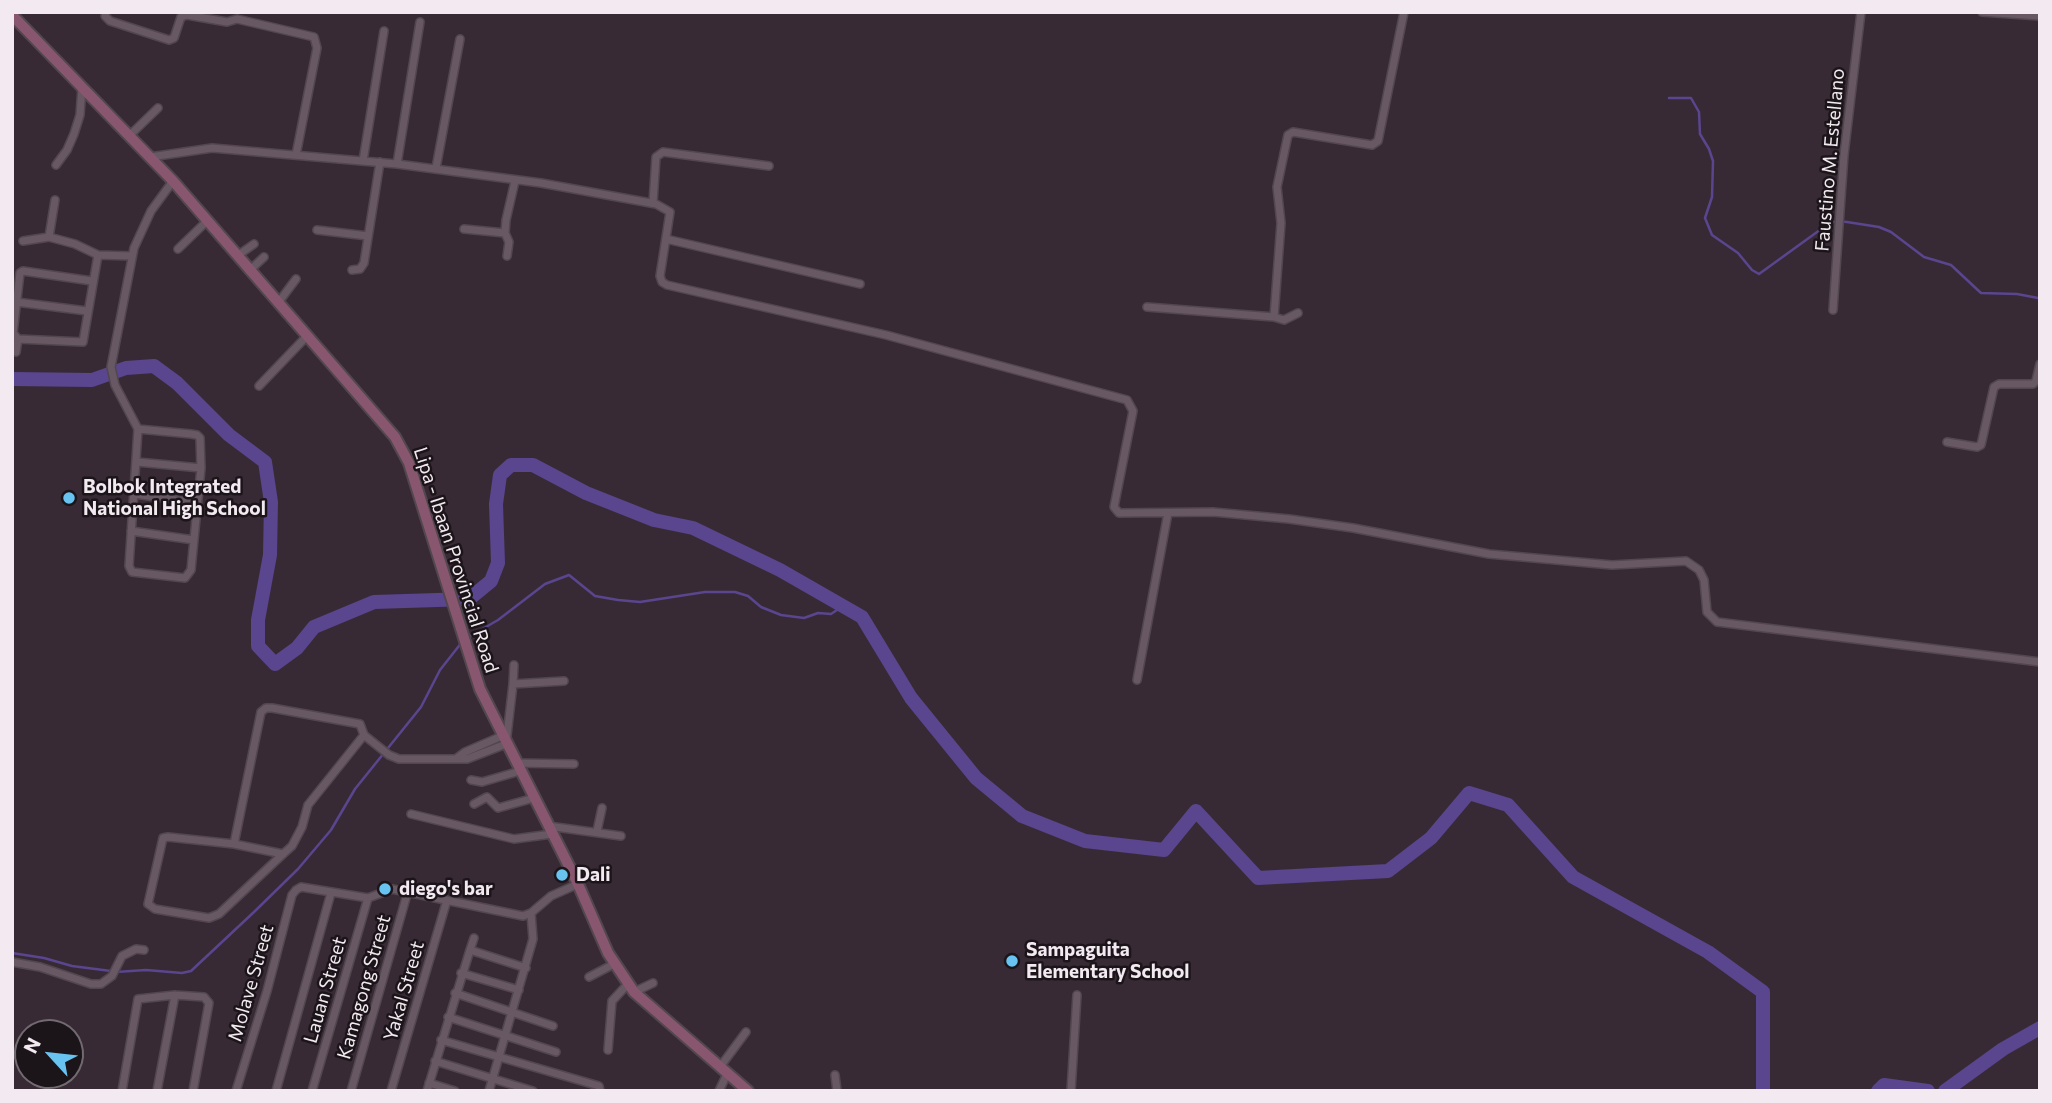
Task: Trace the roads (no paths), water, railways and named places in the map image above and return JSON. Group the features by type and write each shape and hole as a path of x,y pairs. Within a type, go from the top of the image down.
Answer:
{"main road":[{"name":"Lipa - Ibaan Provincial Road","path":"12,15 173,181 395,437 408,463 480,689 578,884 614,964 630,988 748,1091"}],"street":[{"path":"106,12 110,21 169,40 174,38 183,15 227,22 237,19 314,37 317,48 296,155"},
{"path":"1274,317 1281,223 1278,187 1288,135 1293,132 1373,145 1378,141 1404,12"},
{"name":"Faustino M. Estellano","path":"1833,310 1844,155 1861,12"},
{"path":"1982,12 2040,16"},
{"path":"397,164 420,22"},
{"path":"363,161 384,31"},
{"path":"436,168 460,38"},
{"path":"56,165 74,134 82,87"},
{"path":"129,136 158,108"},
{"path":"150,157 212,148 380,162 436,168 653,203 670,212 660,276 667,285 886,335 1127,400 1132,411 1114,510 1119,513 1213,512 1289,519 1353,528 1489,554 1612,565 1686,561 1699,570 1704,580 1707,612 1717,622 2040,662"},
{"path":"653,203 656,157 663,152 769,166"},
{"path":"352,270 362,267 380,162"},
{"path":"138,429 197,435 201,445 191,570 185,578 132,572 129,566 138,429 116,386 111,367 132,256 151,211 173,181"},
{"path":"507,256 509,242 505,233 516,181"},
{"path":"49,237 55,200"},
{"path":"177,249 207,221"},
{"path":"464,229 505,233"},
{"path":"317,230 368,236"},
{"path":"23,241 49,237 75,244 98,255 132,256"},
{"path":"666,239 860,284"},
{"path":"237,257 254,244"},
{"path":"92,281 23,271 19,276 13,333 18,339 81,343 86,335 87,311 98,255"},
{"path":"249,271 264,257"},
{"path":"278,303 296,279"},
{"path":"16,303 87,311"},
{"path":"1147,307 1284,320 1298,313"},
{"path":"259,386 307,336"},
{"path":"16,352 18,339"},
{"path":"1947,442 1977,447 1981,444 1994,387 1998,384 2033,384 2036,382 2040,364"},
{"path":"137,462 201,468"},
{"path":"135,494 197,503"},
{"path":"1137,680 1168,513"},
{"path":"131,531 194,540"},
{"path":"234,844 258,720 266,708 360,724 364,735 399,759 467,759 504,740 514,665"},
{"path":"513,684 564,681"},
{"path":"284,854 234,844 168,836 163,838 148,904 155,909 215,918 284,854 298,836 308,805 316,792 364,735"},
{"path":"471,780 482,782 518,767 574,764"},
{"path":"474,804 486,797 498,808 534,798"},
{"path":"597,831 602,808"},
{"path":"411,814 514,839 550,830 597,831 621,836"},
{"path":"276,1091 331,892 368,898 392,889 408,891 515,916 531,913 551,897 578,884"},
{"name":"Molave Street","path":"236,1091 267,991 292,895 301,887 331,892"},
{"name":"Kamagong Street","path":"351,1091 408,891"},
{"name":"Lauan Street","path":"312,1091 368,898"},
{"name":"Yakal Street","path":"391,1091 447,900"},
{"path":"489,1091 533,939 531,913"},
{"path":"454,1091 428,1087 474,938"},
{"path":"12,962 40,967 91,984 101,984 112,976 122,957 136,949 144,950"},
{"path":"470,950 526,968"},
{"path":"589,977 614,964"},
{"path":"461,973 519,990"},
{"path":"608,1050 612,1001 630,988 653,983"},
{"path":"455,993 553,1026"},
{"path":"157,1091 175,995"},
{"path":"122,1091 138,999 175,995 204,997 209,1003 193,1091"},
{"path":"1071,1091 1077,995"},
{"path":"448,1017 556,1052"},
{"path":"719,1091 723,1071 746,1032"},
{"path":"441,1040 599,1086 600,1091"},
{"path":"435,1061 533,1091"},
{"path":"835,1075 837,1091"}],"waterway":[{"path":"1669,98 1691,98 1699,112 1700,134 1713,161 1712,197 1705,218 1712,235 1738,253 1752,270 1759,274 1836,221 1879,227 1891,232 1924,257 1951,265 1981,293 2017,294 2038,298"},
{"path":"12,379 92,380 126,368 154,366 177,383 229,435 265,462 271,502 270,555 258,620 258,646 275,664 297,648 314,627 374,602 469,599 491,581 498,563 496,504 500,475 511,465 533,465 586,493 654,520 693,528 780,570 862,617 911,698 976,778 1022,816 1085,841 1164,850 1196,811 1258,878 1388,871 1431,838 1469,793 1508,805 1573,877 1708,952 1763,992 1763,1091"},
{"path":"467,638 498,620 545,584 569,575 595,596 618,600 640,602 705,592 735,592 748,596 761,607 781,615 804,618 818,613 831,614 843,606"},
{"path":"116,972 191,971 254,912 298,869 331,830 355,789 421,707 440,670 462,642"},
{"path":"12,953 111,971"},
{"path":"1945,1091 2003,1049 2040,1028"},
{"path":"1878,1091 1884,1085 1928,1091"}],"place":[{"name":"Bolbok Integrated National High School","path":"69,498"},
{"name":"Dali","path":"562,875"},
{"name":"diego's bar","path":"385,889"},
{"name":"Sampaguita Elementary School","path":"1012,961"}]}
